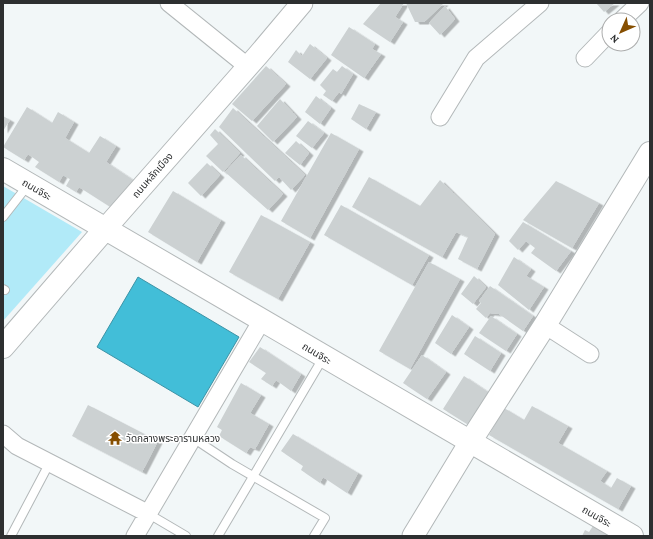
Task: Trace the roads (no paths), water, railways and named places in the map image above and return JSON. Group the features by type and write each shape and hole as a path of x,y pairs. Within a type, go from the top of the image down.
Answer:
{"main road":[{"path":"470,442 545,325 650,153"},
{"name":"ถนนจิระ","path":"3,169 632,536"},
{"name":"ถนนหลักเมือง","path":"3,347 105,229"}],"street":[{"path":"169,3 248,66"},
{"name":"ถนนหลักเมือง","path":"105,229 302,3"},
{"path":"440,116 476,58 540,3"},
{"path":"630,12 640,3"},
{"path":"586,58 601,42"},
{"path":"135,536 147,513 262,320"},
{"path":"545,325 590,354"},
{"path":"3,434 16,446 147,513"},
{"path":"413,536 470,442"}],"lane":[{"path":"3,217 28,184"},
{"path":"218,536 324,357"},
{"path":"193,438 253,476 325,518 314,536"},
{"path":"11,536 49,464"},
{"path":"147,513 186,536"}],"water":[{"path":"138,277 239,337 198,407 97,347"}],"place":[{"name":"วัดกลางพระอารามหลวง","path":"115,438"}]}
